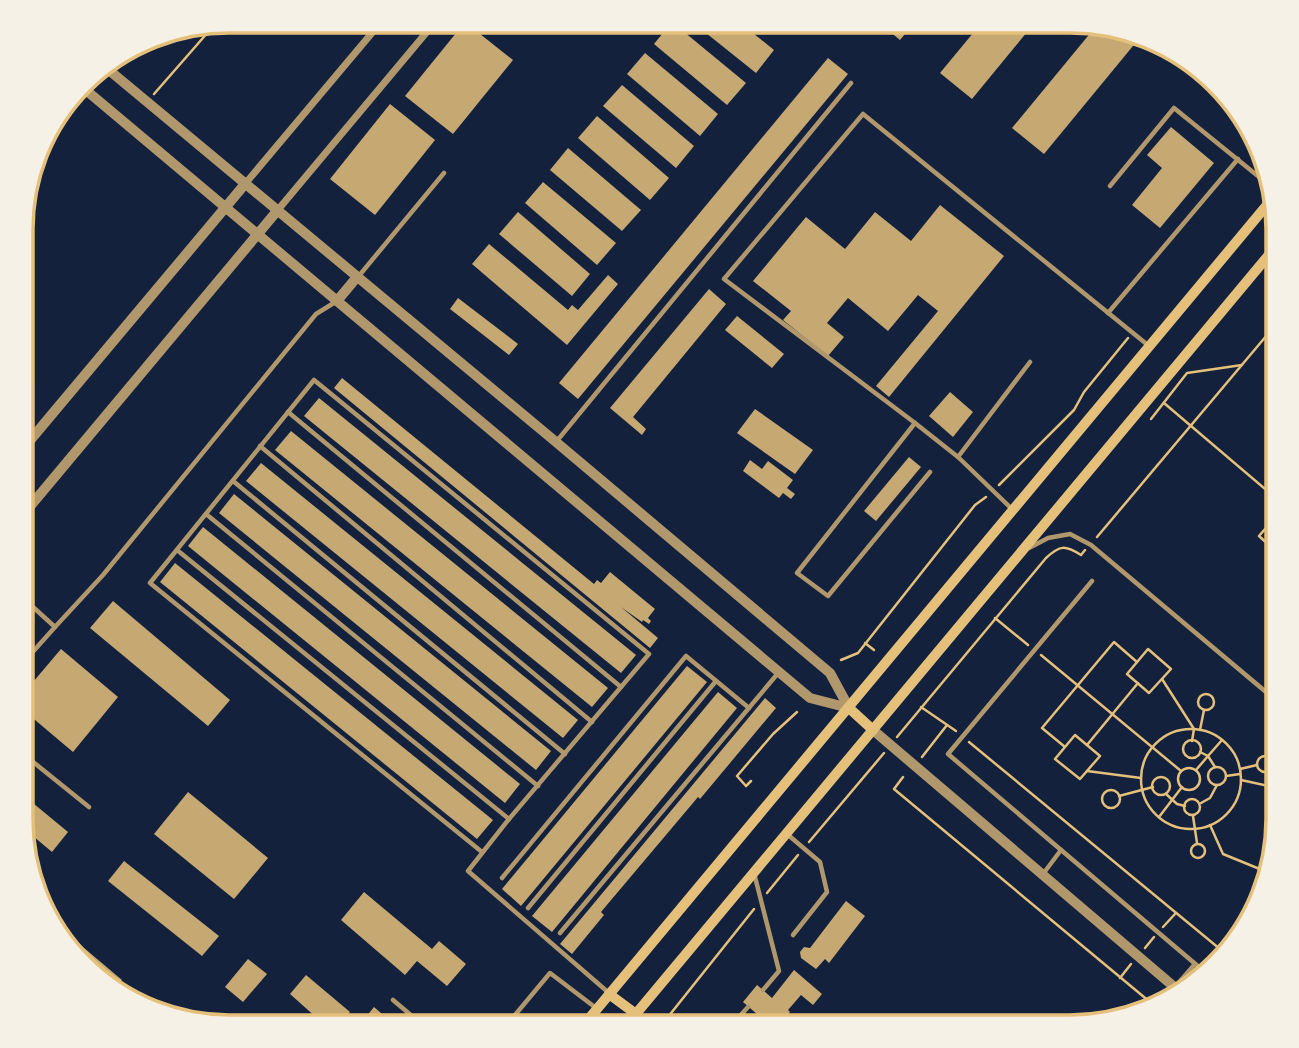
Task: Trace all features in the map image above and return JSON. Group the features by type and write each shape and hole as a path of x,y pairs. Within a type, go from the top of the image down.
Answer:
{"main road":[{"path":"592,1014 1264,209"},
{"path":"609,994 636,1014 1266,258"},
{"path":"849,708 873,730"}],"street":[{"path":"33,437 372,33"},
{"path":"33,502 426,33"},
{"path":"112,73 830,673 849,708"},
{"path":"89,93 810,698 849,708"},
{"path":"337,301 357,278"},
{"path":"873,730 1173,985"}],"lane":[{"path":"556,442 851,83"},
{"path":"1110,186 1174,108 1258,175"},
{"path":"1013,510 958,457 724,279 863,114 1149,346"},
{"path":"1108,313 1238,159"},
{"path":"357,278 444,173"},
{"path":"34,651 103,575 316,314 337,301"},
{"path":"958,457 1030,362"},
{"path":"482,852 150,583 314,380 649,654 468,871 609,994"},
{"path":"288,412 621,687"},
{"path":"915,423 797,573 828,596 930,472"},
{"path":"260,446 592,722"},
{"path":"233,481 565,754"},
{"path":"206,514 538,786"},
{"path":"1019,554 1048,538 1070,534 1091,545 1265,691"},
{"path":"177,550 509,820"},
{"path":"1091,581 948,754 1198,966"},
{"path":"34,607 55,626"},
{"path":"502,878 686,656 749,708"},
{"path":"560,933 779,672"},
{"path":"528,908 716,681"},
{"path":"34,763 89,807"},
{"path":"786,834 820,862 827,892 793,935"},
{"path":"1043,874 1061,850"},
{"path":"754,873 779,971 763,990"},
{"path":"1186,976 1195,964"},
{"path":"516,1014 550,973 597,1009"},
{"path":"393,1000 410,1014"},
{"path":"741,1015 748,1007"}],"path":[{"path":"147,102 206,35"},
{"path":"670,1015 995,618 1056,549 1065,547 1081,555 1091,545 1266,336"},
{"path":"1151,419 1187,373 1242,365"},
{"path":"1164,403 1266,489"},
{"path":"1265,542 1258,536 1266,528"},
{"path":"995,618 1181,771"},
{"path":"1065,747 1042,728 1114,642 1137,662"},
{"path":"841,660 858,653 865,643 873,650"},
{"path":"1148,649 1171,669 1162,679 1149,693 1127,674 1148,649"},
{"path":"1162,679 1194,729 1192,741"},
{"path":"1087,745 1138,683"},
{"path":"1207,693 1214,698 1214,703 1212,708 1204,710 1198,705 1198,699 1207,693"},
{"path":"921,707 963,736 1218,947"},
{"path":"1200,730 1204,710"},
{"path":"751,781 746,786 737,776 773,734 797,712"},
{"path":"922,757 947,725"},
{"path":"1200,730 1222,740 1233,751 1241,780 1238,794 1232,807 1222,818 1210,825 1178,827 1159,817 1151,808 1143,790 1144,761 1153,747 1171,733 1200,730"},
{"path":"1075,735 1100,756 1080,779 1055,759 1065,747 1075,735"},
{"path":"1196,771 1222,740"},
{"path":"1192,741 1199,744 1200,751 1197,756 1191,758 1184,753 1185,744 1192,741"},
{"path":"1200,751 1208,756 1215,768"},
{"path":"1257,765 1258,760 1265,755"},
{"path":"1226,776 1257,765"},
{"path":"1257,765 1265,772"},
{"path":"1187,768 1196,771 1200,779 1198,786 1192,789 1182,787 1178,781 1181,771 1187,768"},
{"path":"1200,804 1210,798 1226,776 1223,769 1215,768 1210,771 1208,777"},
{"path":"1087,771 1142,778"},
{"path":"903,777 894,789 1146,999"},
{"path":"1200,779 1208,777"},
{"path":"1208,777 1217,785"},
{"path":"1164,778 1170,784 1170,790 1166,794 1157,794 1153,787 1156,779 1164,778"},
{"path":"1241,780 1265,785"},
{"path":"1119,796 1153,787"},
{"path":"1159,817 1182,787"},
{"path":"1192,789 1192,799"},
{"path":"839,790 847,797"},
{"path":"1108,790 1119,796 1119,802 1112,807 1102,802 1102,796 1108,790"},
{"path":"1166,794 1177,804 1185,806"},
{"path":"1192,799 1200,804 1200,810 1193,815 1187,813 1185,806 1186,802 1192,799"},
{"path":"1193,815 1197,844"},
{"path":"1210,825 1223,854 1259,868"},
{"path":"1197,844 1202,845 1206,851 1199,859 1192,856 1191,852 1191,847 1197,844"},
{"path":"1120,978 1176,912"}],"building":[{"path":"456,33 479,33 513,60 453,134 405,96"},
{"path":"663,34 686,34 746,83 727,105 654,44"},
{"path":"707,34 754,34 774,50 756,73"},
{"path":"892,34 905,34 900,40"},
{"path":"972,34 1025,34 972,99 940,73"},
{"path":"1089,35 1134,44 1044,154 1012,128"},
{"path":"645,53 718,114 700,136 627,74"},
{"path":"828,58 848,74 578,399 559,383"},
{"path":"622,85 694,146 676,168 603,106"},
{"path":"390,104 435,140 375,215 330,179"},
{"path":"597,116 669,178 650,200 578,138"},
{"path":"1171,127 1214,163 1160,228 1132,205 1162,168 1147,155"},
{"path":"568,148 641,210 622,231 550,170"},
{"path":"543,182 616,243 597,265 525,203"},
{"path":"940,205 1004,256 889,397 876,386 938,311 918,295 888,331 848,298 827,323 844,337 828,356 783,320 791,311 753,281 806,217 845,249 875,212 911,241"},
{"path":"518,212 590,274 572,296 499,234"},
{"path":"489,244 568,310 572,305 578,310 608,275 618,284 567,345 472,264"},
{"path":"709,289 726,304 633,417 646,429 642,435 610,408"},
{"path":"458,298 518,344 509,355 450,309"},
{"path":"737,316 784,354 772,368 725,330"},
{"path":"342,378 594,584 597,580 601,583 610,572 655,609 648,618 651,621 649,624 621,607 658,638 650,648 334,388"},
{"path":"950,392 973,412 953,437 929,416"},
{"path":"319,398 636,655 621,673 304,416"},
{"path":"755,409 813,450 795,474 737,433"},
{"path":"291,431 608,688 592,707 275,450"},
{"path":"909,457 921,467 876,521 864,511"},
{"path":"750,460 762,469 768,461 793,480 787,488 795,494 791,499 783,493 779,498 743,471"},
{"path":"261,463 578,720 563,738 246,481"},
{"path":"234,494 551,751 536,770 219,513"},
{"path":"203,527 520,784 505,803 188,546"},
{"path":"175,563 493,820 477,839 160,582"},
{"path":"113,601 230,700 208,726 90,628"},
{"path":"61,649 118,697 73,752 34,719 34,681"},
{"path":"687,666 707,682 521,906 502,889"},
{"path":"718,692 737,708 552,932 532,916"},
{"path":"765,698 776,708 601,912 604,915 572,954 560,944"},
{"path":"188,792 268,858 234,899 154,834"},
{"path":"34,804 68,832 52,852 35,838"},
{"path":"124,861 219,936 202,956 108,881"},
{"path":"364,892 432,949 439,941 466,964 447,986 417,961 405,975 341,920"},
{"path":"846,901 865,916 829,963 825,959 816,969 801,958 800,952 804,947 810,948"},
{"path":"79,944 122,980 100,966"},
{"path":"248,959 267,974 243,1002 225,987"},
{"path":"794,970 822,994 813,1005 801,995 788,1010 790,1012 788,1015 758,1015 743,1002 757,985 772,998"},
{"path":"306,975 350,1012 313,1014 290,994"},
{"path":"374,1007 382,1014 368,1014"}]}
